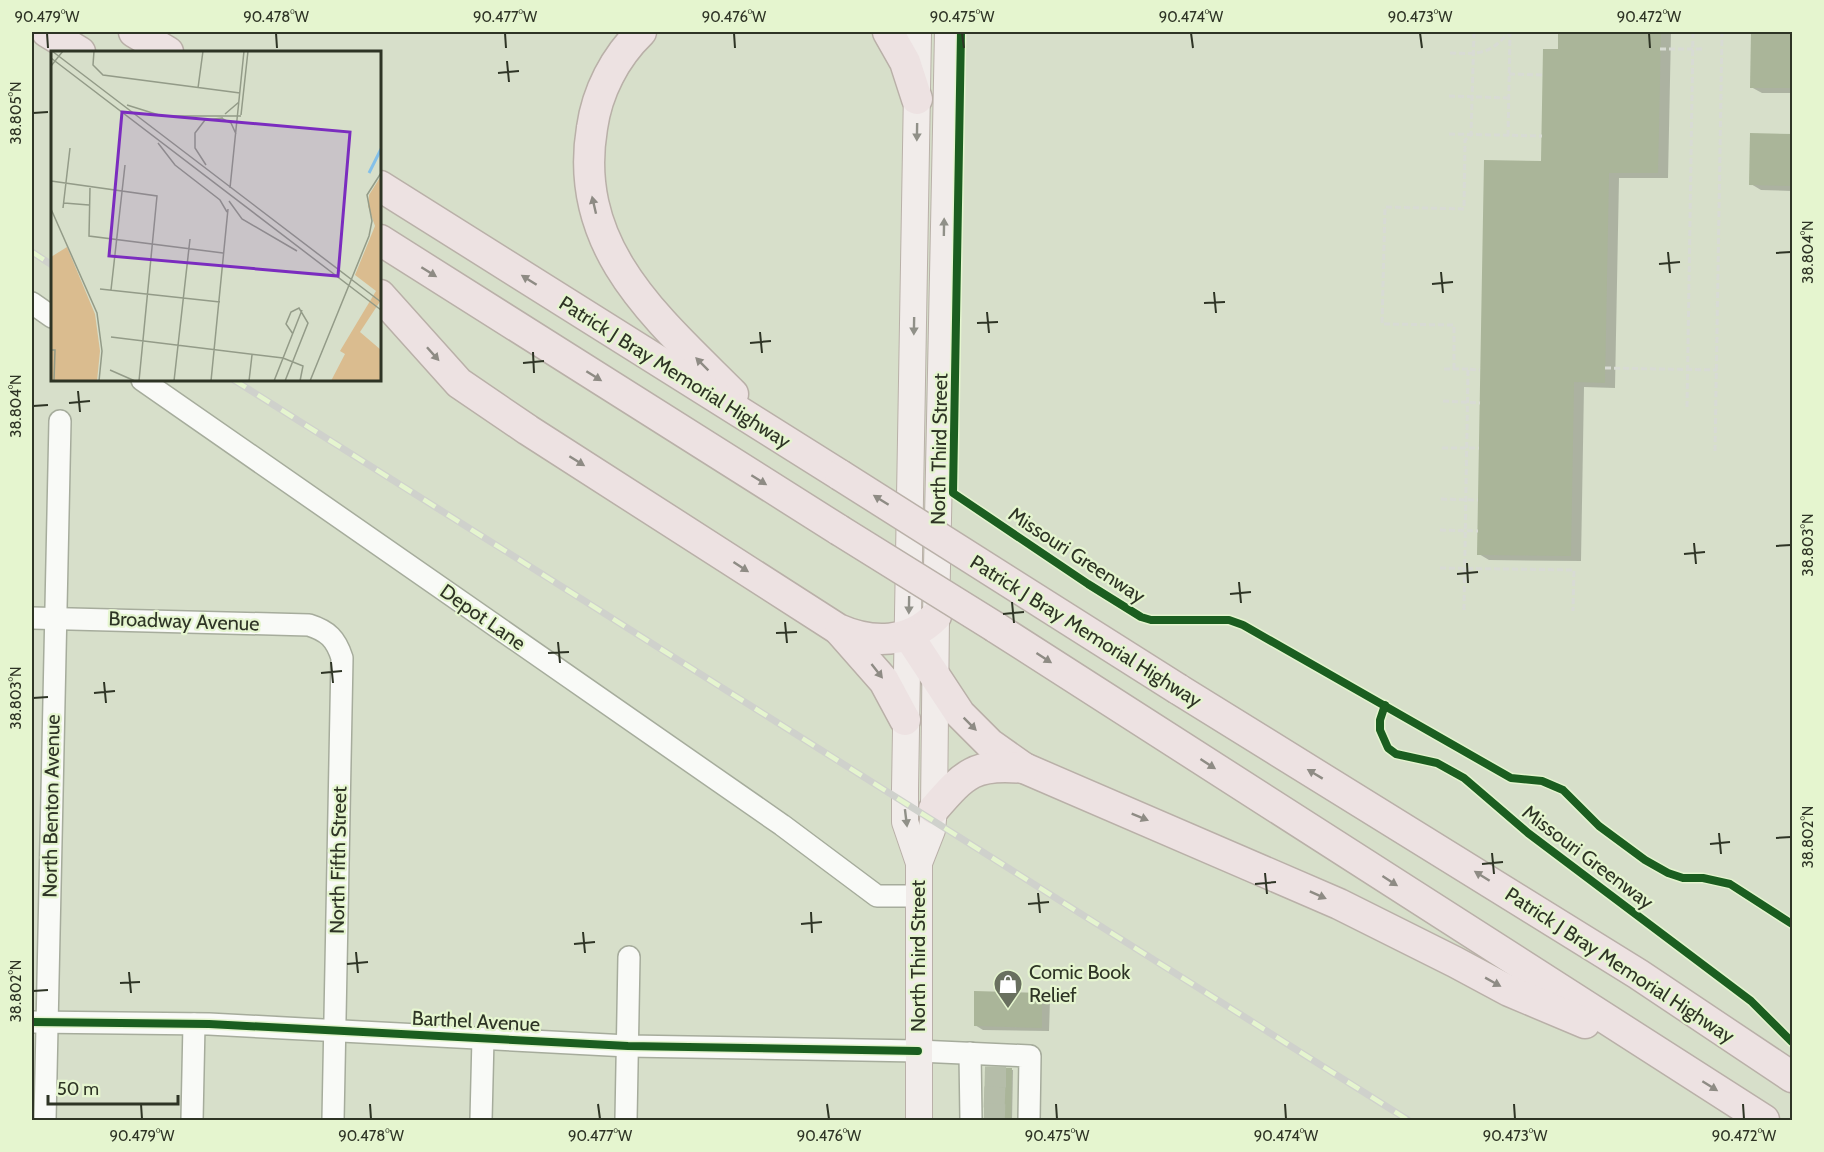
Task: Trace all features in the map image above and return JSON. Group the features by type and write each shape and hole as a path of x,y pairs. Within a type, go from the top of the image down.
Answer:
{"highway":[{"path":"47,32 78,51"},
{"path":"135,32 166,51"},
{"path":"641,32 619,57 603,87 594,114 588,147 588,178 594,211 618,265 657,319 774,434"},
{"path":"888,32 905,62 917,99"},
{"name":"Patrick J Bray Memorial Highway","path":"381,187 1178,689 1618,962 1792,1077"},
{"path":"381,241 995,627 1764,1120"},
{"path":"381,296 459,383 528,430 838,629 869,639 896,638 908,635 928,624 936,616"},
{"path":"838,629 884,681 905,720"},
{"path":"908,635 960,714 990,744 1024,768 1339,904 1509,991 1661,1055"},
{"path":"934,810 953,787 977,770 987,766 1002,765 1024,768"}],"main road":[{"name":"North Third Street","path":"918,32 905,822 919,863"},
{"name":"North Third Street","path":"919,1120 918,896 919,863 932,830 934,810 948,32"}],"street":[{"path":"32,303 51,316"},
{"name":"Depot Lane","path":"143,381 782,825 877,896 918,896"},
{"name":"North Benton Avenue","path":"45,1120 39,1023 55,617 60,420"},
{"name":"Broadway Avenue","path":"32,618 309,625 333,637"},
{"name":"North Fifth Street","path":"333,637 342,658 333,1120"},
{"path":"626,1120 629,957"},
{"name":"Barthel Avenue","path":"39,1023 194,1024 628,1046 918,1051 1030,1056 1021,1100"},
{"path":"192,1120 194,1024"},
{"path":"480,1120 483,1038"},
{"path":"970,1053 977,1100"}],"path":[{"path":"1454,369 1454,325 1382,324 1385,207 1464,209 1465,140 1471,135 1474,32"},
{"path":"1450,53 1479,54 1498,45 1510,32"},
{"path":"1508,136 1510,32"},
{"path":"1687,407 1693,32"},
{"path":"1715,451 1722,32"},
{"path":"1660,50 1705,49"},
{"path":"1509,74 1543,75"},
{"path":"1449,96 1509,98"},
{"path":"1449,134 1542,136"},
{"path":"1605,368 1717,370"},
{"path":"1444,369 1480,370"},
{"path":"1464,610 1468,369"},
{"path":"1443,401 1480,403"},
{"path":"1442,448 1479,448"},
{"path":"1441,499 1478,500"},
{"path":"1440,530 1478,531"},
{"path":"1440,568 1574,570 1573,611"}],"building":[{"path":"1558,32 1661,32 1658,173 1609,173 1605,383 1574,382 1571,556 1477,555 1484,160 1541,161 1543,49 1558,49"},
{"path":"1751,32 1792,32 1792,88 1750,88"},
{"path":"1750,133 1792,134 1792,186 1749,185"},
{"name":"Comic Book Relief","path":"974,991 1042,993 1042,1028 974,1026"},
{"path":"985,1067 1012,1068 1011,1120 984,1120"}],"tunnel":[{"path":"985,1077 1012,1077"},
{"path":"984,1097 1011,1098"},
{"path":"984,1114 1011,1115"}],"railway":[{"path":"32,252 51,264"},
{"path":"236,381 1408,1120"}],"cycle path":[{"name":"Missouri Greenway","path":"961,32 953,493 1141,617 1151,620 1229,620 1243,625 1511,778 1542,781 1563,790 1599,826 1645,860 1668,873 1683,878 1703,878 1730,884 1792,924"},
{"name":"Missouri Greenway","path":"1385,705 1380,720 1380,730 1388,748 1396,754 1437,763 1464,778 1528,833 1751,1001 1792,1042"},
{"path":"32,1022 209,1024 628,1046 918,1051"}],"place":[{"name":"Comic Book Relief","path":"1008,1010"}]}
